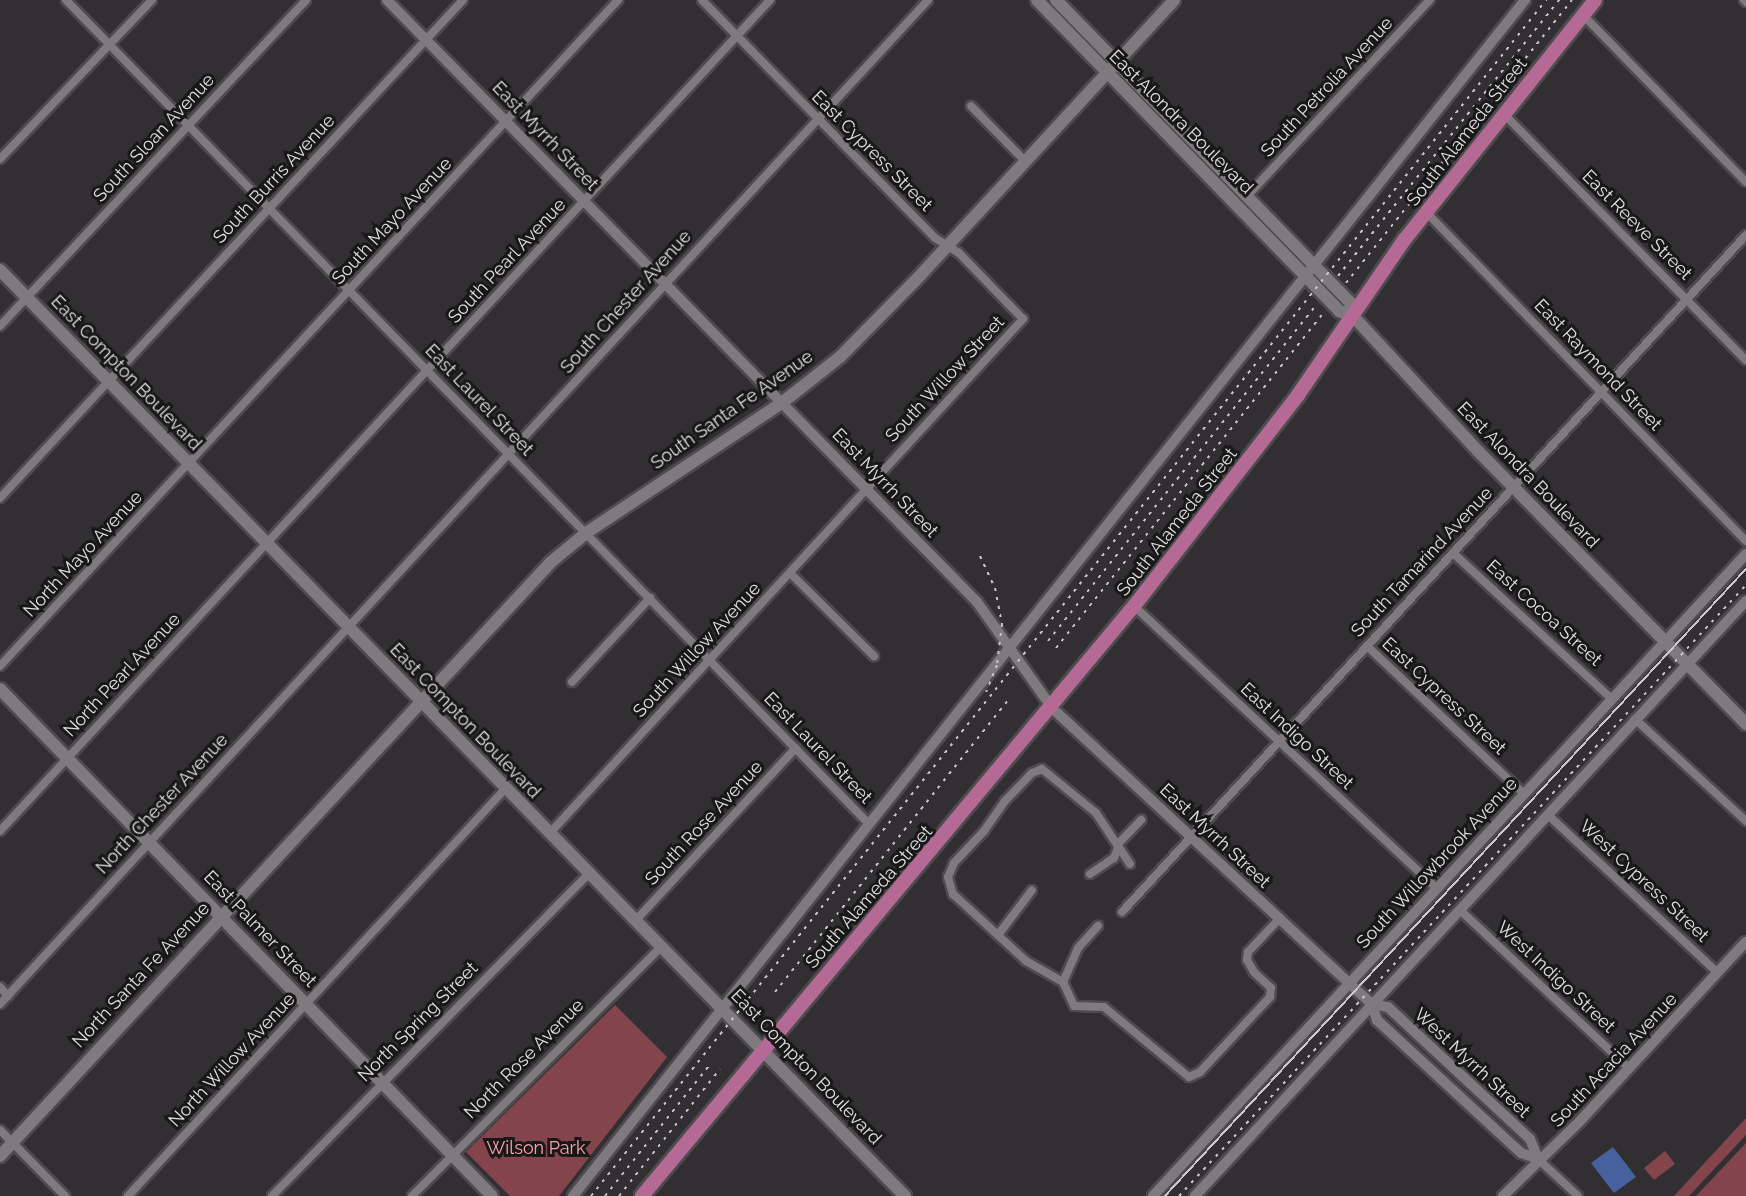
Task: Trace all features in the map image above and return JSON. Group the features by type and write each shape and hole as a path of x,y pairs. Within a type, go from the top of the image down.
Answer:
{"main road":[{"name":"East Alondra Boulevard","path":"1037,0 1107,72 1310,270 1350,302 1353,316 1514,487 1746,724"},
{"name":"East Alondra Boulevard","path":"1056,0 1247,196 1310,270"},
{"name":"South Santa Fe Avenue","path":"420,702 551,562 586,532 783,402 871,328 1174,0"},
{"name":"South Alameda Street","path":"642,1196 764,1047 1052,708 1134,606 1298,394 1426,212 1595,0"},
{"name":"East Compton Boulevard","path":"0,270 267,542 420,702 661,947 764,1047 905,1196"},
{"name":"East Palmer Street","path":"0,689 492,1196"},
{"name":"North Santa Fe Avenue","path":"0,1156 420,702"}],"street":[{"name":"East Laurel Street","path":"66,0 868,823"},
{"path":"0,159 152,0"},
{"name":"South Sloan Avenue","path":"0,327 306,0"},
{"name":"East Myrrh Street","path":"387,0 977,602 1052,708 1353,986"},
{"name":"South Burris Avenue","path":"0,498 463,0"},
{"name":"South Mayo Avenue","path":"190,465 618,0"},
{"name":"East Cypress Street","path":"702,0 935,238 948,246 1023,319"},
{"name":"South Pearl Avenue","path":"267,542 770,0"},
{"name":"South Chester Avenue","path":"348,627 509,456 665,283 928,0"},
{"name":"South Petrolia Avenue","path":"1247,196 1430,0"},
{"name":"South Alameda Street","path":"573,1196 725,1009 868,823 1525,0"},
{"path":"1583,15 1746,182"},
{"path":"971,106 1025,161"},
{"name":"East Reeve Street","path":"1504,114 1746,360"},
{"name":"East Raymond Street","path":"1426,212 1746,541"},
{"name":"South Tamarind Avenue","path":"1122,912 1746,235"},
{"name":"South Willow Street","path":"867,488 1023,319"},
{"name":"North Mayo Avenue","path":"0,666 190,465"},
{"name":"South Willow Avenue","path":"550,833 791,574 867,488"},
{"name":"North Pearl Avenue","path":"0,831 267,542"},
{"name":"East Cocoa Street","path":"1453,553 1612,699"},
{"name":"South Willowbrook Avenue","path":"1153,1196 1353,986 1437,889 1746,554"},
{"path":"791,574 874,656"},
{"path":"572,682 650,597"},
{"path":"1195,1196 1635,719 1684,660 1746,601"},
{"name":"East Indigo Street","path":"1134,606 1437,889"},
{"name":"North Chester Avenue","path":"0,1004 348,627"},
{"name":"East Cypress Street","path":"1367,646 1524,794"},
{"path":"1635,719 1746,821"},
{"name":"South Rose Avenue","path":"636,921 796,748"},
{"path":"1130,864 1117,847 1104,823 1073,792 1042,769 1032,773 961,854 948,877 953,894 1036,968 1055,975 1063,982 1074,1006 1104,1007 1189,1077 1200,1072 1270,997 1271,988 1254,972 1247,960 1248,952 1280,918"},
{"name":"North Willow Avenue","path":"128,1196 506,788"},
{"name":"West Cypress Street","path":"1548,814 1718,973"},
{"path":"1090,874 1114,858 1117,847 1141,819"},
{"name":"North Spring Street","path":"272,1196 589,873"},
{"path":"998,935 1032,890"},
{"name":"West Indigo Street","path":"1460,910 1629,1068"},
{"path":"1063,982 1078,948 1098,926"},
{"name":"South Acacia Avenue","path":"1503,1196 1538,1159 1580,1121 1746,942"},
{"name":"North Rose Avenue","path":"412,1196 451,1154 661,947"},
{"name":"West Myrrh Street","path":"1353,986 1372,1004 1377,1020 1521,1153 1538,1159 1578,1196"},
{"path":"0,987 8,996"},
{"name":"West Myrrh Street","path":"1372,1004 1388,1007 1530,1139 1538,1159"},
{"path":"0,1130 65,1196"}],"green space":[{"name":"Wilson Park","path":"615,1005 667,1057 559,1196 510,1196 466,1152"},
{"path":"1746,1118 1746,1135 1689,1196 1674,1196"},
{"path":"1746,1143 1746,1196 1696,1196"},
{"path":"1665,1151 1675,1164 1654,1180 1644,1168"}],"water":[{"path":"1613,1147 1636,1177 1614,1193 1591,1163"}],"tram line":[{"path":"1165,1196 1746,569"}],"railway":[{"path":"591,1196 1546,0"},
{"path":"1338,276 1559,0"},
{"path":"1346,283 1572,0"},
{"path":"1048,641 1316,305"},
{"path":"1056,648 1324,312"},
{"path":"980,556 995,588 1002,624 997,665 986,692"},
{"path":"1179,1196 1746,585"},
{"path":"775,992 1007,701"},
{"path":"605,1196 712,1062"},
{"path":"619,1196 720,1069"}]}
